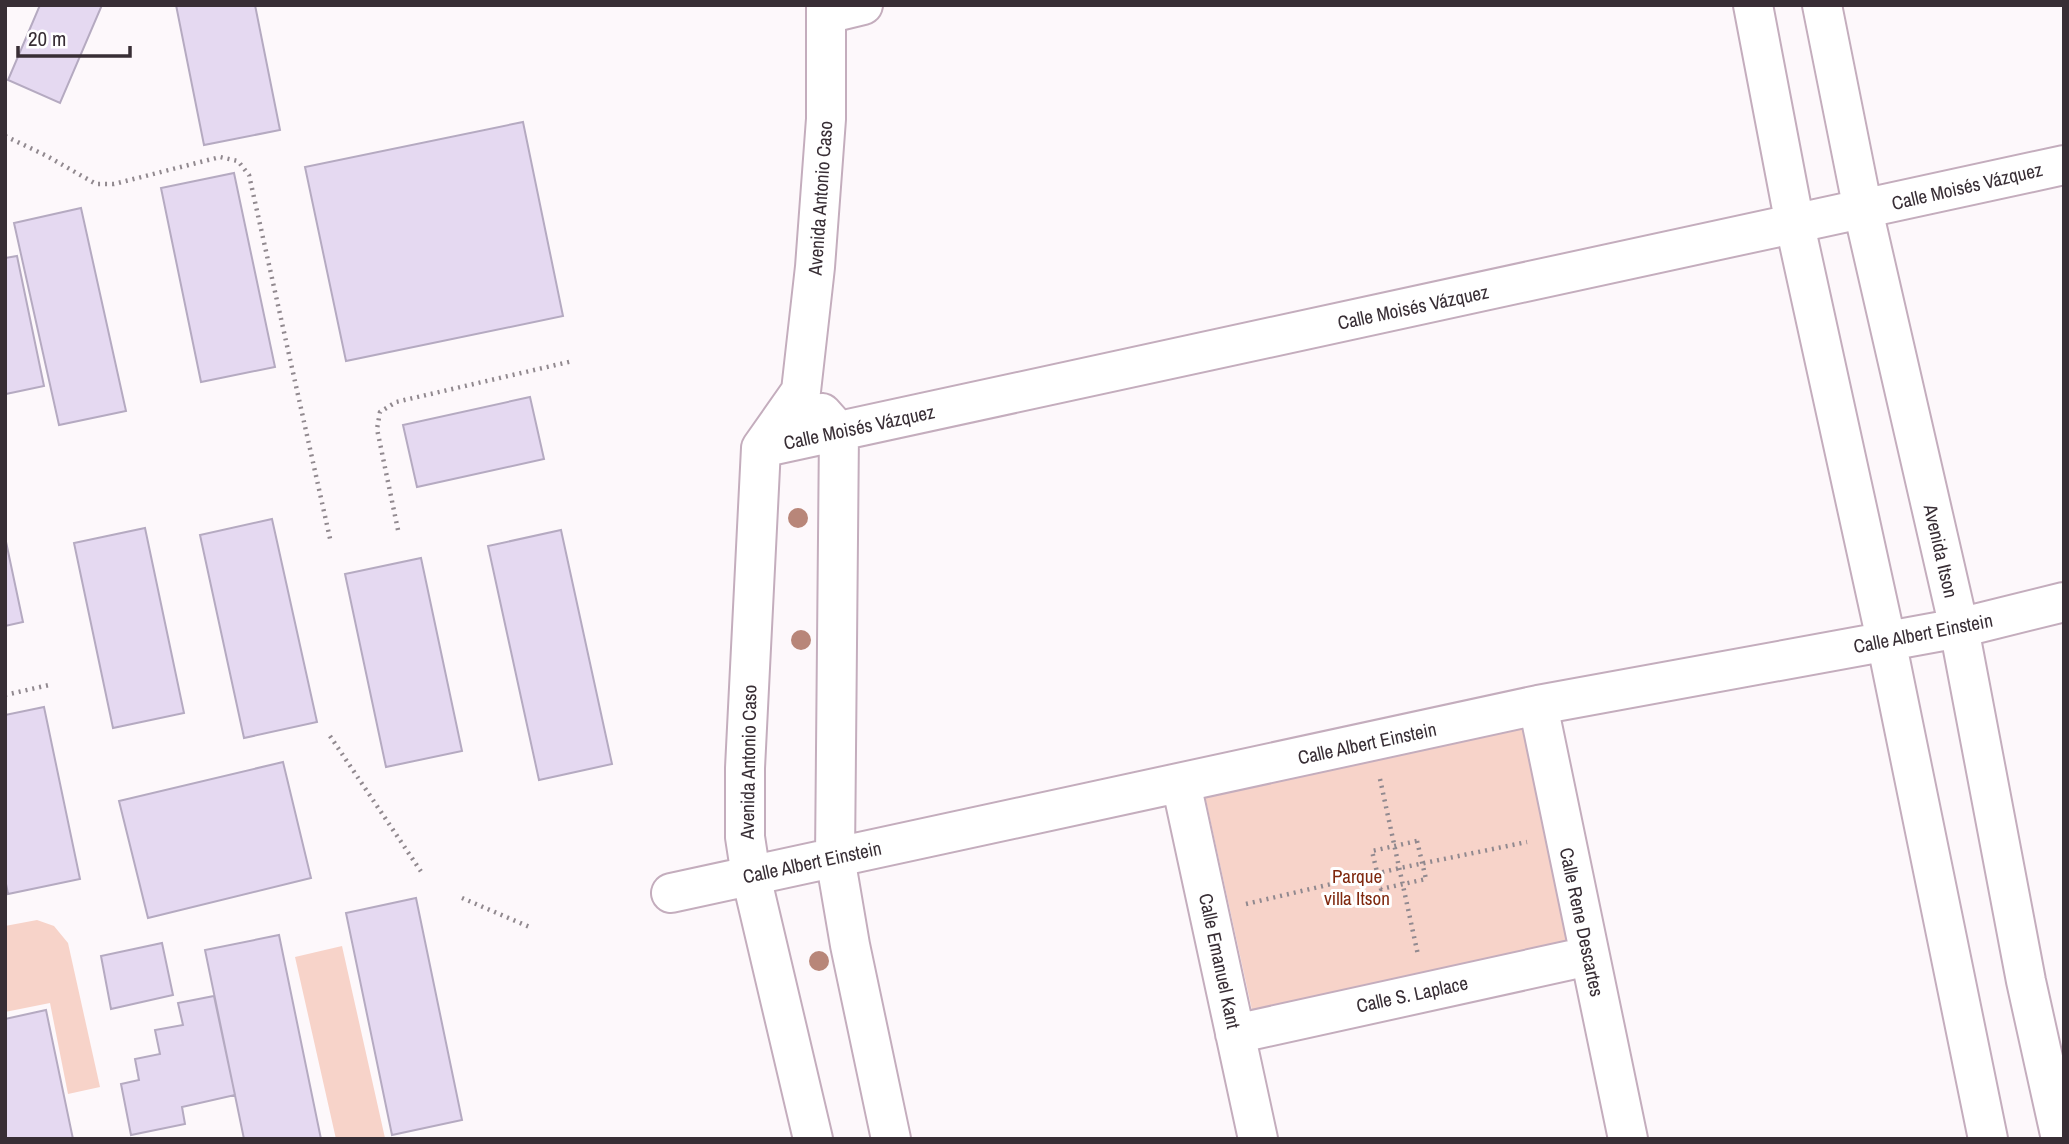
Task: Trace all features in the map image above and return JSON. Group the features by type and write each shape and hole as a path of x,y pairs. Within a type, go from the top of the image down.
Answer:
{"street":[{"path":"826,10 863,5"},
{"path":"1753,5 1795,225 1886,640 1988,1139"},
{"name":"Avenida Itson","path":"1822,5 1863,210 1959,628 2026,981 2061,1139"},
{"name":"Avenida Antonio Caso","path":"813,1139 751,876 745,837 745,768 761,448 801,391 815,267 826,120 826,10"},
{"name":"Calle Moisés Vázquez","path":"761,448 2064,165"},
{"path":"801,391 839,432 835,857 850,945 891,1139"},
{"name":"Calle Albert Einstein","path":"671,893 1538,705 1959,628 2064,602"},
{"name":"Calle Rene Descartes","path":"1538,705 1628,1139"},
{"name":"Calle Emanuel Kant","path":"1181,783 1258,1139"},
{"name":"Calle S. Laplace","path":"1235,1034 1589,956"}],"path":[{"path":"5,136 96,184 114,184 220,157 238,161 249,175 331,543"},
{"path":"398,530 377,429 380,412 396,402 573,361"},
{"path":"5,695 49,685"},
{"path":"330,736 422,873"},
{"path":"1378,771 1419,961"},
{"path":"1417,841 1426,879 1381,889 1373,851 1395,846 1417,841"},
{"path":"1247,904 1528,841"},
{"path":"1244,891 1250,917"},
{"path":"462,898 532,928"}],"green space":[{"name":"Parque villa Itson","path":"1525,727 1576,963 1257,1033 1205,796"},
{"path":"37,920 54,926 68,943 100,1087 68,1094 50,1003 5,1012 5,926"},
{"path":"342,946 385,1138 382,1139 336,1139 295,957"}],"building":[{"path":"40,5 102,5 60,103 8,80"},
{"path":"176,5 255,5 280,130 204,145"},
{"path":"523,122 563,316 346,361 305,167"},
{"path":"234,173 275,367 201,382 161,188"},
{"path":"81,208 126,411 59,425 14,223"},
{"path":"17,256 44,386 6,394 5,258"},
{"path":"530,397 544,459 417,487 403,425"},
{"path":"272,519 317,722 244,738 200,535"},
{"path":"145,528 184,713 113,728 74,543"},
{"path":"561,530 612,764 539,780 488,546"},
{"path":"5,537 23,622 5,626"},
{"path":"421,558 462,751 386,767 345,574"},
{"path":"44,707 80,879 8,894 5,879 5,715"},
{"path":"283,762 311,878 148,918 119,801"},
{"path":"416,898 462,1120 392,1135 346,913"},
{"path":"279,935 321,1139 244,1139 205,950"},
{"path":"162,943 173,995 111,1009 101,956"},
{"path":"214,996 235,1095 182,1107 185,1124 131,1135 121,1084 139,1080 135,1059 160,1054 155,1030 183,1025 178,1003"},
{"path":"46,1010 73,1139 5,1139 5,1019"}]}
